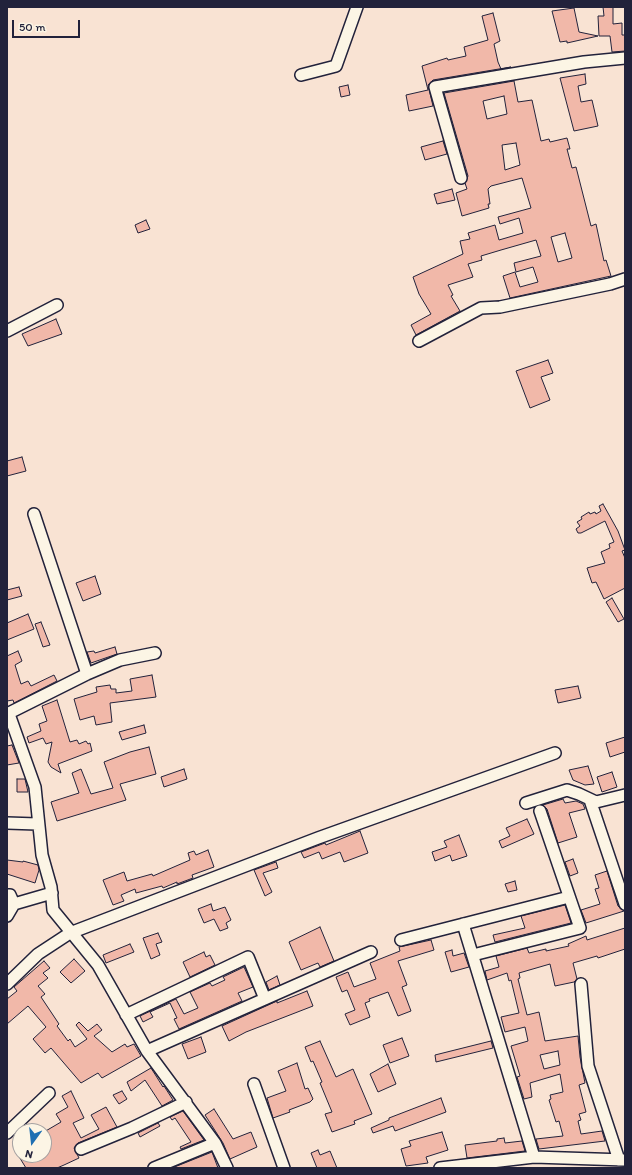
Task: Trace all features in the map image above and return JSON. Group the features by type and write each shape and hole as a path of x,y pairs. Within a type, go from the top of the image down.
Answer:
{"street":[{"path":"301,75 336,66 357,7"},
{"path":"461,178 435,87 584,62 625,58"},
{"path":"419,341 481,308 500,307 610,284 625,279"},
{"path":"7,331 57,305"},
{"path":"34,514 87,674"},
{"path":"155,653 120,660 87,674 8,714 35,787 37,824 42,855 52,893 53,910 70,933 98,965 147,1052 186,1102 215,1143 226,1168"},
{"path":"7,984 38,954 70,933 318,838 555,753"},
{"path":"526,803 567,790 590,800 600,802 625,795"},
{"path":"590,800 625,904"},
{"path":"473,955 580,928 540,811"},
{"path":"7,823 37,824"},
{"path":"7,916 10,899 52,893"},
{"path":"401,940 569,897"},
{"path":"463,924 534,1157"},
{"path":"147,1052 371,952"},
{"path":"126,1015 248,957 265,999"},
{"path":"440,1168 534,1157 622,1160 588,1066 581,984"},
{"path":"254,1084 284,1168"},
{"path":"7,1133 49,1093"},
{"path":"81,1149 186,1102"},
{"path":"154,1168 215,1143"}],"building":[{"path":"603,7 613,7 613,24 622,23 622,35 625,35 625,51 612,52 610,36 599,36 598,16 604,16"},
{"path":"574,8 579,32 598,36 567,43 567,41 560,42 552,11"},
{"path":"493,13 500,41 494,44 501,69 433,80 428,85 433,106 409,111 406,95 428,90 422,66 447,58 448,60 466,56 464,47 488,40 482,16"},
{"path":"585,74 586,84 578,86 581,102 592,100 598,126 574,131 560,78"},
{"path":"514,81 518,102 532,100 541,141 549,139 550,142 567,138 570,149 567,149 572,168 576,167 591,226 596,224 604,261 606,260 611,276 510,298 503,276 515,272 520,287 538,282 533,267 516,272 514,263 541,256 536,240 481,256 482,260 468,264 473,277 448,285 453,295 451,296 460,311 416,335 411,325 431,314 419,294 413,277 463,254 460,241 470,239 468,233 495,225 499,240 523,233 519,218 500,224 498,217 531,208 522,178 491,186 488,189 490,204 488,204 489,208 462,216 456,193 467,189 465,183 468,176 444,93","holes":["504,96 507,114 487,119 483,101","516,143 520,165 505,170 502,145","565,233 572,258 558,262 551,237"]},
{"path":"348,85 350,95 341,97 339,87"},
{"path":"443,141 447,154 425,160 421,147"},
{"path":"452,189 455,200 437,204 434,194"},
{"path":"146,220 150,229 138,233 135,225"},
{"path":"56,319 62,334 28,346 22,334"},
{"path":"548,360 553,373 541,377 550,400 530,408 516,371"},
{"path":"22,457 26,471 7,476 7,461"},
{"path":"603,504 618,531 625,550 622,551 625,558 625,588 604,599 596,582 592,583 587,568 605,563 601,552 610,548 609,544 614,542 605,521 581,533 578,533 576,529 580,526 577,522 582,519 581,517 589,512 590,514 595,512 596,514 601,511 599,506"},
{"path":"95,576 101,594 83,601 76,583"},
{"path":"19,587 22,596 7,600 7,590"},
{"path":"612,598 624,619 618,622 606,602"},
{"path":"28,614 34,629 7,640 7,623"},
{"path":"41,622 50,645 43,647 35,624"},
{"path":"115,647 117,654 91,663 87,652 94,651 95,653"},
{"path":"18,651 22,661 15,665 21,684 28,681 31,686 54,675 57,681 14,703 13,700 7,701 7,656"},
{"path":"152,675 156,697 110,703 112,722 96,725 94,716 80,720 74,699 97,692 96,687 110,685 111,689 116,689 116,693 132,691 130,679"},
{"path":"578,686 581,698 558,703 555,690"},
{"path":"57,700 70,742 77,740 79,744 86,741 88,744 90,743 92,751 58,764 61,773 51,767 48,762 52,742 46,744 43,738 29,743 27,737 41,731 39,724 47,721 42,706"},
{"path":"144,725 146,733 122,740 119,732"},
{"path":"625,737 625,752 610,757 606,743"},
{"path":"12,745 19,763 7,765 7,746"},
{"path":"149,747 156,774 120,784 126,800 57,821 51,802 79,793 72,773 81,769 91,794 113,788 104,762 130,752"},
{"path":"588,766 594,784 585,785 573,780 569,770"},
{"path":"184,769 187,779 164,787 161,777"},
{"path":"612,772 617,787 602,792 597,777"},
{"path":"17,779 25,779 28,792 17,792"},
{"path":"563,799 565,803 576,801 583,804 585,809 569,813 577,837 558,843 547,809 543,805"},
{"path":"527,819 534,834 502,848 499,841 510,836 506,828"},
{"path":"360,831 368,853 344,862 340,852 322,859 319,852 304,858 301,852 325,843 326,845"},
{"path":"459,835 467,856 452,861 450,855 435,861 432,852 447,847 444,841"},
{"path":"208,850 214,867 192,875 193,878 177,884 177,882 163,888 162,886 136,893 135,889 121,895 124,901 113,905 103,880 124,872 127,881 152,874 153,876 190,860 188,853 194,851 196,855"},
{"path":"573,859 578,873 570,876 565,862"},
{"path":"7,860 23,861 38,865 39,870 35,883 7,874"},
{"path":"276,862 278,868 263,873 272,892 265,896 254,870"},
{"path":"607,871 618,906 624,911 586,923 581,910 600,904 595,889 599,888 595,875"},
{"path":"515,881 517,890 508,892 505,884"},
{"path":"211,904 213,911 225,907 231,920 226,923 228,928 220,931 214,919 204,923 198,909"},
{"path":"565,905 571,923 495,942 493,935 525,928 521,916"},
{"path":"320,927 334,961 320,967 318,963 301,970 289,942"},
{"path":"625,928 625,949 598,958 597,956 573,963 577,979 574,982 555,986 550,964 519,973 520,978 518,979 527,1015 539,1012 545,1041 578,1036 585,1083 579,1085 586,1112 579,1114 581,1120 578,1121 581,1134 602,1131 605,1141 539,1149 536,1139 563,1136 559,1121 556,1122 549,1100 551,1099 550,1095 563,1092 560,1074 530,1083 532,1097 524,1099 517,1077 520,1076 511,1046 528,1041 525,1027 505,1032 501,1017 519,1013 511,980 509,981 507,973 487,980 485,971 499,967 496,956 527,948 529,953 569,946 568,944 586,936 587,940","holes":["558,1051 560,1065 544,1069 540,1055"]},
{"path":"158,933 162,942 156,944 160,955 151,959 143,938"},
{"path":"431,940 434,950 398,961 407,985 402,987 411,1011 398,1016 388,992 369,999 370,1001 365,1003 370,1017 350,1025 345,1014 355,1010 347,990 342,992 336,977 348,972 354,987 376,979 370,963 400,951 399,947"},
{"path":"130,944 134,952 106,963 103,955"},
{"path":"452,950 453,956 464,953 469,967 451,972 445,952"},
{"path":"204,952 206,957 210,955 215,965 190,977 183,962"},
{"path":"74,959 85,971 71,983 60,972"},
{"path":"44,961 50,968 43,973 48,978 38,986 45,994 41,997 59,1024 57,1026 68,1041 70,1039 75,1047 87,1039 76,1025 79,1022 88,1031 97,1024 102,1030 94,1036 112,1052 125,1044 127,1047 134,1044 141,1056 102,1078 98,1073 81,1083 51,1048 45,1053 33,1039 46,1027 28,1006 7,1024 7,999 17,991 14,987"},
{"path":"244,967 253,987 238,993 242,1001 179,1029 174,1019 177,1018 170,1003 150,1012 153,1017 143,1022 140,1016 176,999 184,1014 198,1008 190,992 210,983 212,986 225,980 223,977"},
{"path":"277,976 280,985 269,990 266,982"},
{"path":"307,991 313,1006 246,1032 229,1041 222,1026 277,1001 277,1003"},
{"path":"201,1037 206,1052 188,1059 182,1044"},
{"path":"402,1038 409,1056 390,1063 383,1045"},
{"path":"320,1041 336,1077 353,1069 372,1114 354,1121 355,1124 332,1132 325,1114 332,1112 320,1083 322,1082 305,1047"},
{"path":"491,1041 493,1048 436,1062 435,1055"},
{"path":"297,1063 305,1089 308,1088 313,1099 310,1102 289,1110 290,1112 273,1118 267,1098 286,1091 278,1071"},
{"path":"388,1064 396,1084 378,1092 370,1074"},
{"path":"151,1068 173,1100 162,1106 145,1080 131,1091 127,1082"},
{"path":"71,1091 84,1118 73,1123 81,1138 99,1129 91,1115 106,1107 117,1127 78,1143 74,1148 79,1158 64,1165 57,1168 26,1168 23,1163 52,1163 52,1127 61,1122 56,1114 68,1107 62,1096"},
{"path":"122,1091 127,1099 119,1104 113,1095"},
{"path":"441,1098 446,1112 395,1131 393,1126 373,1133 371,1128 389,1120 389,1118"},
{"path":"214,1109 233,1139 251,1132 257,1147 230,1159 223,1143 205,1115"},
{"path":"183,1111 204,1140 181,1149 180,1147 191,1142 175,1118 172,1120 170,1117"},
{"path":"158,1123 160,1126 140,1137 138,1133"},
{"path":"442,1132 448,1150 426,1157 428,1163 406,1166 401,1149 411,1146 409,1141"},
{"path":"504,1138 505,1143 522,1141 525,1151 467,1158 465,1145 497,1141 497,1139"},
{"path":"318,1150 320,1155 330,1151 337,1168 317,1168 311,1153"},
{"path":"212,1152 218,1168 172,1168"}]}
